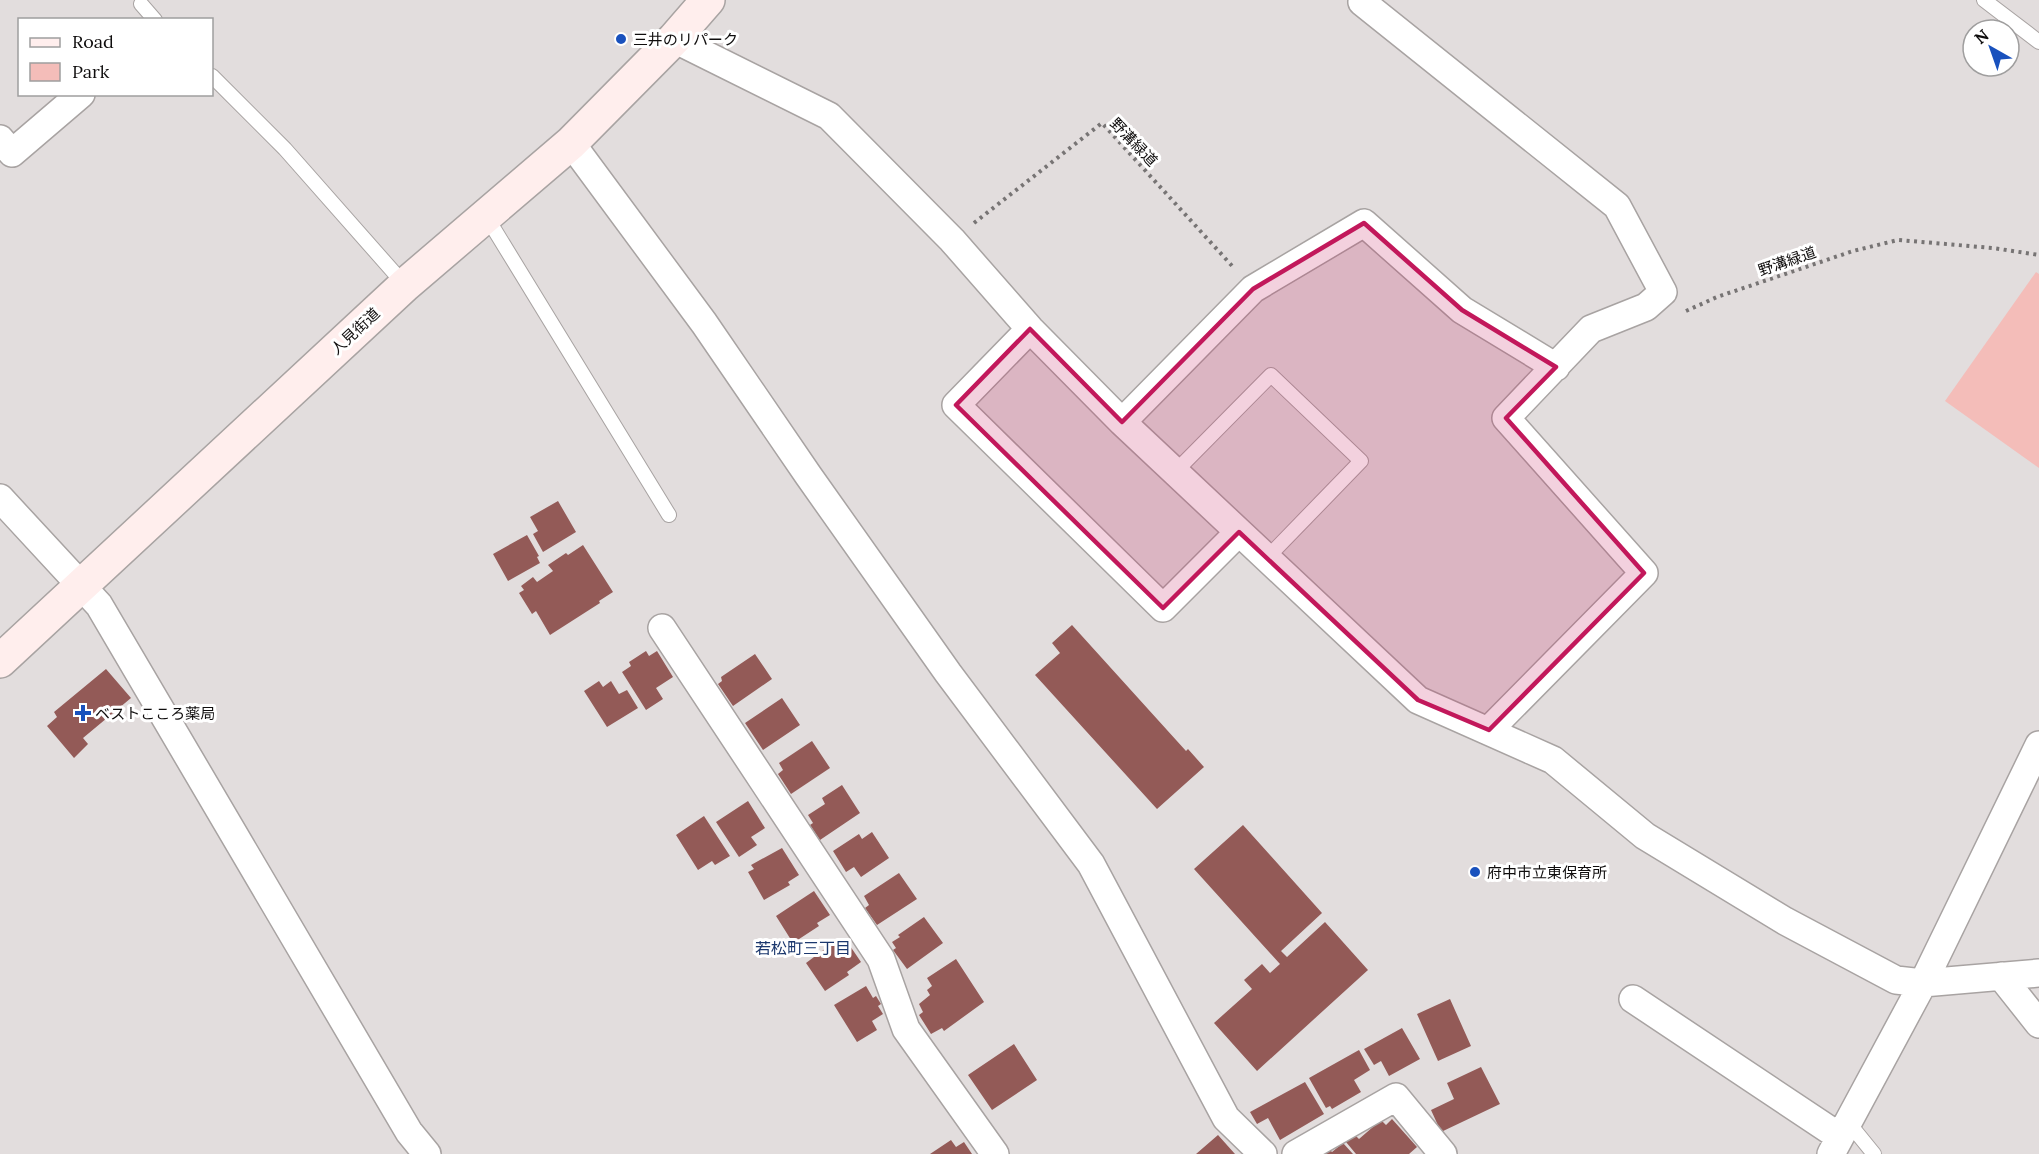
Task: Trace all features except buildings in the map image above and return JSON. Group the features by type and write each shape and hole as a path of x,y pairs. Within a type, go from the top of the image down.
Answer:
{"main road":[{"name":"人見街道","path":"0,661 405,285 571,143 674,39 708,0"}],"street":[{"path":"1363,0 1362,2 1617,206 1663,292 1646,307 1591,329 1506,418 1644,573 1489,730"},
{"path":"674,39 829,116 952,240 1030,329 1122,423 1176,471 1266,559 1418,700 1553,760 1645,836 1785,921 1896,980 1923,983 2039,973"},
{"path":"0,140 12,153 79,96"},
{"path":"571,143 704,323 948,673 1091,864 1226,1118 1263,1154"},
{"path":"1122,423 1253,289 1364,223 1462,310 1556,367"},
{"path":"1030,329 956,405 1163,608 1239,532"},
{"path":"0,498 99,605 409,1132 427,1154"},
{"path":"662,628 881,959 906,1029 995,1154"},
{"path":"1633,999 1840,1138 1923,983 2039,745"},
{"path":"2001,976 2039,1024"},
{"path":"1296,1154 1396,1097 1443,1154"}],"lane":[{"path":"1984,0 2039,42"},
{"path":"141,4 153,18"},
{"path":"213,77 285,149 405,285"},
{"path":"486,216 669,515"},
{"path":"1176,471 1271,375 1361,461 1266,559"},
{"path":"1840,1138 1874,1154"}],"path":[{"name":"野溝緑道","path":"952,240 1102,123 1253,289"},
{"name":"野溝緑道","path":"1685,311 1717,297 1842,255 1898,240 1994,248 2039,255"}],"highlighted area":[{"path":"1364,223 1462,310 1556,367 1506,418 1644,573 1489,730 1418,700 1239,532 1163,608 956,405 1030,329 1122,422 1253,289"}],"green space":[{"path":"2036,272 2039,274 2039,468 1945,401"}],"place":[{"name":"三井のリパーク","path":"621,39"},
{"name":"ベストこころ薬局","path":"83,713"},
{"name":"府中市立東保育所","path":"1475,872"}],"district":[{"name":"若松町三丁目","path":"803,948"}]}
